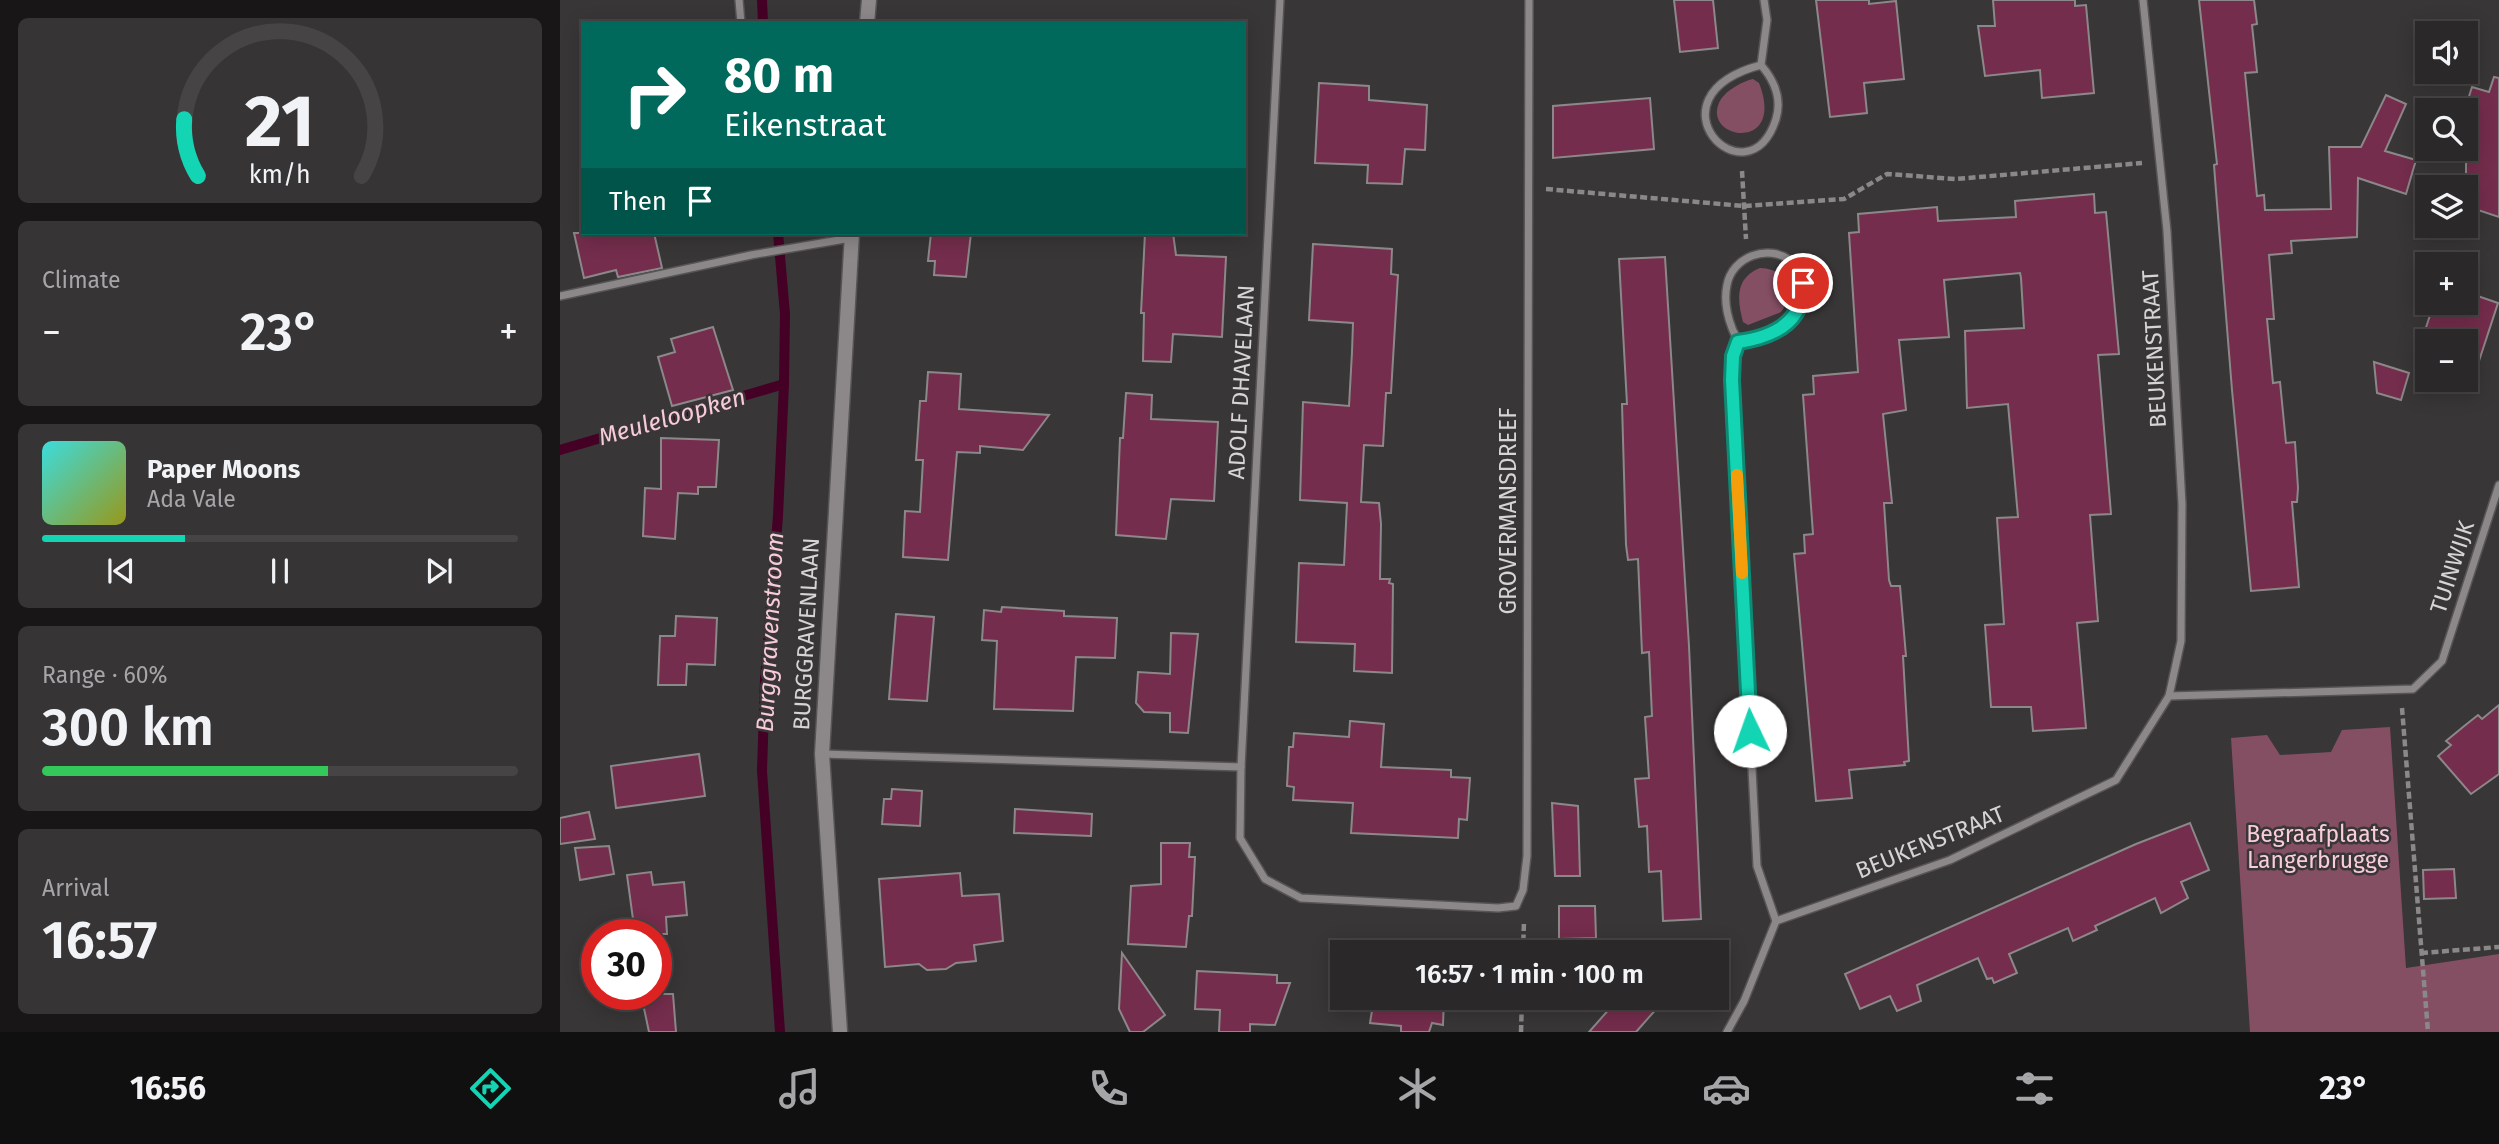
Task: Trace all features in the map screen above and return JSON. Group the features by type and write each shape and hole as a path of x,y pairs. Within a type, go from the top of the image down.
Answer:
{"main road":[{"path":"867,21 869,0"},
{"name":"BURGGRAVENLAAN","path":"840,1032 822,754 852,235"}],"street":[{"path":"739,0 741,21"},
{"name":"ADOLF DHAVELAAN","path":"1280,0 1241,767 1240,838 1265,879 1301,898 1498,908 1516,906"},
{"name":"GROVERMANSDREEF","path":"1516,906 1523,890 1527,856 1528,0"},
{"path":"1760,65 1742,70 1712,91 1705,117 1714,141 1724,148 1741,152 1752,150 1763,142 1775,122 1778,110 1774,84 1760,65 1766,20 1765,0"},
{"name":"BEUKENSTRAAT","path":"1776,920 1950,860 2116,780 2169,696 2180,641 2182,505 2167,230 2143,0"},
{"name":"BURGGRAVENLAAN","path":"560,296 852,235"},
{"path":"1727,1032 1744,1001 1776,920 1757,866 1732,380 1733,356 1738,342 1727,312 1726,286 1731,272 1741,261 1750,257 1774,254 1791,261 1803,283 1803,299 1788,323 1758,339 1738,342"},
{"name":"TUINWIJK","path":"2400,690 2413,689 2442,661 2499,485"},
{"path":"2169,696 2400,690"},
{"path":"822,754 1241,767"}],"path":[{"path":"1741,152 1746,242 1750,257"},
{"path":"1528,189 1744,206 1843,199 1887,174 1956,179 2160,161"},
{"path":"2400,690 2428,1032"},
{"path":"1516,906 1524,921 1524,940"},
{"path":"2421,953 2499,947"},
{"path":"1521,1032 1522,1010"}],"green space":[{"path":"1753,79 1759,83 1764,106 1762,122 1753,130 1742,133 1730,130 1721,124 1717,113 1721,99 1736,86"},
{"path":"1760,268 1777,272 1782,277 1786,282 1788,296 1781,312 1748,325 1743,322 1740,290 1746,277"},
{"name":"Begraafplaats Langerbrugge","path":"2390,727 2406,968 2499,954 2499,1032 2250,1032 2231,738 2267,735 2280,755 2331,752 2342,730"}],"building":[{"path":"1674,0 1713,0 1718,48 1680,52"},
{"path":"1816,0 1869,0 1869,4 1896,1 1904,79 1864,83 1867,113 1830,117"},
{"path":"1993,0 2075,0 2075,6 2086,5 2094,93 2042,98 2040,70 1985,76 1978,26 1995,26"},
{"path":"2199,0 2254,0 2257,24 2252,25 2257,72 2245,73 2257,196 2264,195 2265,210 2331,209 2329,147 2361,147 2386,95 2406,104 2385,151 2416,161 2406,194 2358,178 2357,237 2291,241 2292,253 2269,255 2274,319 2267,319 2273,383 2280,382 2286,443 2295,442 2298,488 2297,502 2292,502 2299,587 2251,591 2216,191 2214,165 2217,164"},
{"path":"2494,77 2499,78 2499,217 2478,210 2478,175 2466,175 2467,161 2478,161 2478,98 2469,98 2472,87 2489,92"},
{"path":"1319,83 1369,86 1369,100 1427,105 1425,150 1405,149 1402,184 1367,183 1368,165 1315,163"},
{"path":"1650,98 1654,149 1553,158 1553,106"},
{"path":"2094,194 2095,213 2106,212 2119,354 2098,355 2111,514 2090,515 2098,621 2077,623 2086,728 2033,731 2031,707 1991,707 1985,625 2004,624 1997,518 2018,517 2008,404 1967,408 1965,331 2024,328 2021,278 2020,273 1944,280 1949,337 1899,340 1906,410 1883,414 1892,503 1884,503 1889,580 1891,586 1900,586 1906,656 1903,656 1909,761 1904,762 1905,765 1849,770 1852,798 1816,801 1794,554 1805,553 1804,535 1813,534 1803,395 1814,394 1813,376 1858,372 1849,233 1859,232 1858,214 1937,207 1938,221 2016,217 2015,201"},
{"path":"574,233 654,235 662,268 618,277 616,270 584,278"},
{"path":"931,235 971,235 966,277 934,275 935,261 928,261"},
{"path":"1145,235 1173,235 1176,255 1226,257 1222,337 1173,334 1171,362 1143,361 1144,313 1141,313"},
{"path":"1313,244 1392,249 1391,274 1398,275 1391,393 1386,393 1383,446 1364,445 1361,502 1379,503 1380,579 1390,579 1389,583 1393,584 1392,673 1354,671 1355,644 1296,642 1299,563 1344,565 1347,503 1300,500 1303,402 1349,406 1352,352 1353,323 1309,320"},
{"path":"1665,257 1689,646 1701,919 1663,921 1661,871 1649,872 1647,826 1639,827 1635,779 1649,778 1645,717 1652,716 1649,652 1642,653 1638,559 1628,560 1626,545 1622,404 1627,404 1619,259"},
{"path":"2478,296 2498,303 2478,364 2478,329 2426,329 2430,315 2478,315"},
{"path":"713,327 733,390 672,406 658,357 675,352 671,339"},
{"path":"2374,362 2409,373 2401,400 2377,393"},
{"path":"928,372 961,374 959,409 1049,415 1023,450 980,446 980,453 957,452 948,560 903,557 905,511 920,512 923,460 916,460 920,401 926,401"},
{"path":"1126,393 1152,395 1151,419 1218,422 1214,501 1171,499 1166,539 1116,535 1120,438 1123,438"},
{"path":"661,438 719,440 716,487 698,487 698,494 678,493 675,539 643,536 645,488 661,489"},
{"path":"1002,607 1064,611 1064,616 1117,618 1115,658 1076,657 1073,711 994,709 997,641 982,640 984,610 1001,612"},
{"path":"896,614 934,617 927,701 889,699"},
{"path":"676,616 717,618 715,665 687,664 686,685 658,685 660,636 675,636"},
{"path":"1171,633 1198,634 1188,733 1170,732 1170,713 1144,712 1136,703 1138,672 1170,674"},
{"path":"2499,705 2499,774 2471,794 2438,756 2451,745 2446,741 2478,715 2482,719"},
{"path":"1350,721 1384,724 1381,767 1451,770 1451,777 1470,778 1467,820 1459,819 1458,838 1351,833 1353,803 1293,800 1294,787 1287,786 1289,747 1293,747 1294,733 1349,737"},
{"path":"699,754 705,796 616,808 611,766"},
{"path":"892,789 922,791 920,826 882,824 884,799 891,799"},
{"path":"1552,803 1578,806 1580,876 1555,876"},
{"path":"1015,809 1092,814 1091,836 1014,833"},
{"path":"589,812 595,839 560,844 560,818"},
{"path":"2190,823 2209,870 2181,882 2188,898 2161,913 2155,898 2095,926 2097,930 2073,941 2068,928 2009,954 2017,973 1994,983 1992,978 1987,979 1978,958 1917,985 1921,1001 1897,1011 1890,996 1860,1009 1845,974 2136,844"},
{"path":"1161,843 1190,843 1189,857 1195,857 1192,916 1189,916 1186,947 1128,944 1131,886 1161,884"},
{"path":"609,846 614,874 580,880 575,848"},
{"path":"2454,869 2456,898 2424,899 2423,870"},
{"path":"651,872 653,885 684,882 687,915 666,919 633,919 627,875"},
{"path":"960,873 962,896 999,894 1003,941 974,945 976,961 956,963 946,969 927,970 919,964 885,967 879,879"},
{"path":"1559,906 1595,906 1596,938 1559,939"},
{"path":"1122,953 1165,1015 1143,1032 1130,1032 1119,1009"},
{"path":"1197,971 1277,975 1277,983 1290,983 1275,1025 1250,1024 1250,1032 1219,1032 1220,1010 1195,1009"},
{"path":"673,994 676,1032 649,1032 644,1010 672,1010"},
{"path":"1372,1010 1444,1010 1443,1025 1432,1023 1429,1032 1401,1032 1401,1026 1370,1023"},
{"path":"1608,1010 1655,1010 1636,1032 1589,1032"}],"waterway":[{"name":"Burggravenstroom","path":"762,0 763,21"},
{"name":"Burggravenstroom","path":"778,235 785,314 784,384 778,516 765,679 762,771 780,1032"},
{"name":"Meuleloopken","path":"560,450 784,384"}],"slow traffic":[{"path":"1737,475 1742,573"}],"route":[{"path":"1750,731 1733,356 1738,342 1758,339 1788,323 1803,299 1803,283"}]}
